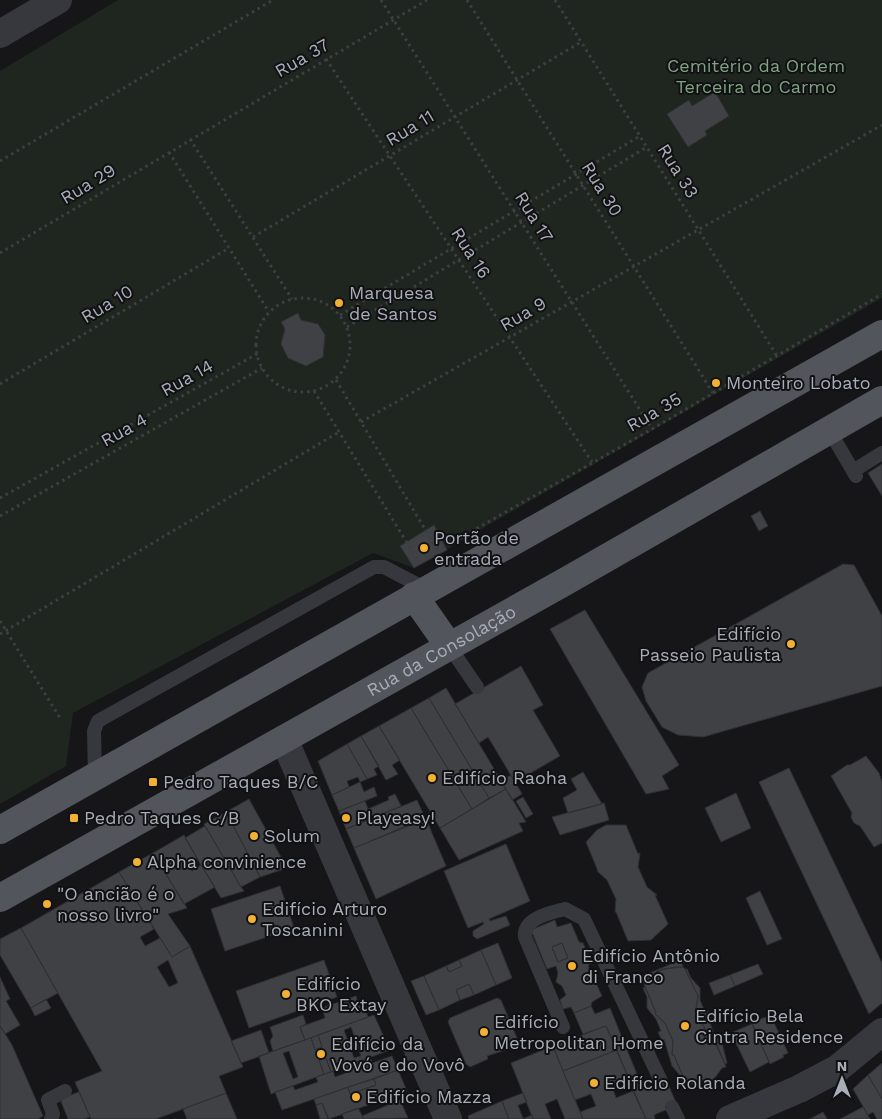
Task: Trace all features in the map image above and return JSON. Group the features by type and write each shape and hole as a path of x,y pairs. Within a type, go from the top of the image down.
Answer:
{"main road":[{"path":"0,830 422,585 882,334"},
{"name":"Rua da Consolação","path":"0,898 882,400"},
{"path":"422,585 449,646"}],"street":[{"path":"0,34 58,0"},
{"path":"284,739 448,1119"},
{"path":"730,1119 799,1089 837,1068 882,1032"}],"lane":[{"path":"829,430 854,474 882,453"},
{"path":"95,776 94,731 98,721 374,567 384,567 422,585"},
{"path":"449,646 477,688"},
{"path":"563,1027 525,937 524,930 528,924 547,914 565,909 584,919 661,1081"},
{"path":"51,1119 53,1114 48,1100 65,1091"}],"path":[{"path":"0,161 273,0"},
{"name":"Rua 17","path":"380,0 652,429"},
{"name":"Rua 37","path":"190,139 427,0"},
{"name":"Rua 30","path":"467,0 713,393"},
{"name":"Rua 33","path":"555,0 777,356"},
{"name":"Rua 11","path":"252,237 581,42"},
{"name":"Rua 16","path":"326,59 592,462"},
{"name":"Rua 9","path":"361,422 882,124"},
{"path":"340,315 640,136"},
{"path":"190,139 292,300"},
{"name":"Rua 29","path":"0,254 190,139"},
{"path":"347,327 647,147"},
{"path":"169,152 269,312"},
{"name":"Rua 10","path":"0,384 229,248"},
{"name":"Rua 35","path":"438,551 652,429 882,294"},
{"path":"305,298 319,300 330,306 340,315 347,327 351,349 348,361 336,380 314,391 299,392 284,388 272,380 262,368 257,354 256,339 260,325 269,312 280,304 292,300 305,298"},
{"name":"Rua 14","path":"0,498 257,354"},
{"name":"Rua 4","path":"0,516 262,368"},
{"path":"336,380 440,556"},
{"path":"314,391 339,432 422,585"},
{"path":"0,634 339,432"},
{"path":"0,620 60,718"}],"green space":[{"name":"Cemitério da Ordem Terceira do Carmo","path":"118,0 882,0 882,298 414,568 373,553 73,713 66,766 0,804 0,71"}],"building":[{"path":"715,92 729,116 705,131 707,135 688,147 667,114 689,100 692,106"},
{"path":"298,313 301,320 318,324 325,335 323,357 306,366 288,358 281,344 285,329 281,322"},
{"path":"882,464 882,496 868,473"},
{"path":"760,511 768,526 759,531 751,516"},
{"name":"Portão de entrada","path":"434,525 447,550 414,568 400,546"},
{"name":"Edifício Passeio Paulista","path":"843,564 854,565 882,616 882,686 703,737 678,735 662,727 646,701 642,687 648,673"},
{"path":"585,610 679,765 662,776 669,789 646,794 550,629"},
{"path":"521,666 543,705 533,710 560,756 515,782 488,737 479,743 455,704"},
{"path":"446,688 506,789 489,798 429,698"},
{"path":"429,698 489,798 472,809 411,708"},
{"name":"Edifício Raoha","path":"411,708 472,809 440,828 379,726"},
{"path":"379,726 400,760 392,765 398,774 386,780 361,736"},
{"path":"361,736 379,766 374,769 377,775 367,779 347,744"},
{"path":"347,744 367,779 360,782 358,777 347,781 349,787 332,795 318,761"},
{"path":"866,756 879,773 882,782 882,843 874,847 860,826 854,823 851,817 852,813 831,776 847,765"},
{"path":"789,768 882,963 882,1003 869,1014 759,782"},
{"path":"583,772 602,804 568,813 563,798 577,790 571,779"},
{"path":"511,775 522,794 512,800 501,781"},
{"path":"360,782 364,792 374,787 377,796 339,811 332,795"},
{"path":"506,789 526,822 519,823 523,831 459,860 440,828"},
{"path":"736,793 751,828 721,842 705,808"},
{"path":"395,794 401,806 346,829 339,811 365,801 368,809 389,800 388,797"},
{"path":"523,797 533,814 526,818 516,801"},
{"name":"Solum","path":"249,799 287,868 260,877 226,812"},
{"path":"417,800 425,818 354,848 346,829"},
{"path":"604,803 609,820 560,835 552,817"},
{"path":"226,812 260,877 241,887 204,824"},
{"path":"426,819 446,866 376,899 354,848"},
{"path":"606,825 626,825 638,854 640,853 638,867 647,887 657,895 655,895 668,924 651,940 628,941 615,912 616,899 607,880 597,871 586,842 597,830"},
{"path":"205,826 244,891 221,898 201,865 185,838"},
{"path":"184,835 197,858 188,864 192,871 201,865 215,887 184,904 153,853"},
{"path":"506,844 530,901 489,919 490,921 506,916 510,925 477,939 473,936 473,931 484,924 483,922 468,928 444,871"},
{"path":"153,853 187,908 168,914 190,946 172,957 119,872"},
{"path":"119,872 154,929 140,937 145,946 160,938 172,957 190,946 243,1067 219,1076 226,1093 156,1119 91,1119 75,1082 102,1071 21,928","holes":["168,960 178,983 169,987 157,967"]},
{"name":"Edifício Arturo Toscanini","path":"280,886 294,928 225,951 211,909"},
{"path":"760,891 782,939 767,945 746,898"},
{"name":"Edifício Antônio di Franco","path":"555,920 557,927 571,923 579,942 583,943 591,962 588,966 602,996 592,1002 591,1006 574,1013 571,1007 563,1009 560,1000 566,995 562,986 556,982 558,973 556,966 547,969 531,930","holes":["562,943 568,958 558,962 552,947"]},
{"path":"21,928 58,993 31,1008 0,955 0,939"},
{"path":"498,943 512,978 496,985 481,950"},
{"path":"562,943 568,958 558,962 552,947"},
{"path":"481,950 496,985 474,995 469,984 456,990 460,1000 439,1010 424,976 446,966 449,972 462,966 459,960"},
{"name":"Edifício BKO Extay","path":"324,960 337,997 249,1028 236,991"},
{"path":"459,960 462,966 449,972 446,966"},
{"path":"681,960 683,967 662,969 644,984 640,977"},
{"path":"758,964 763,974 735,986 730,975"},
{"name":"Edifício Bela Cintra Residence","path":"683,967 685,969 698,996 696,1009 705,1029 715,1037 713,1038 726,1067 722,1068 714,1079 705,1084 686,1084 674,1055 672,1055 673,1041 665,1023 655,1014 644,984 657,971"},
{"path":"685,969 687,969 691,978 700,988 700,1000 705,1012 708,1011 714,1034 722,1043 727,1063 725,1064 713,1035 705,1029 696,1009 698,996"},
{"path":"730,975 735,986 714,995 709,983"},
{"path":"424,976 439,1010 426,1015 411,981"},
{"path":"0,977 10,999 6,1001 20,1025 5,1034 0,1026"},
{"path":"469,984 474,995 460,1000 456,990"},
{"path":"645,987 655,1014 665,1023 673,1041 672,1055 674,1055 685,1081 682,1082 679,1074 672,1066 664,1039 662,1041 658,1032 661,1031 656,1019 647,1008 647,997 643,988"},
{"path":"356,996 359,1006 365,1008 368,1017 305,1040 300,1027 325,1018 322,1008"},
{"name":"Edifício Metropolitan Home","path":"497,998 501,1000 519,1043 518,1046 487,1056 488,1059 470,1067 466,1064 448,1022 450,1018"},
{"path":"46,999 51,1008 35,1016 31,1008"},
{"path":"591,1006 595,1014 610,1008 643,1089 666,1079 677,1105 654,1115 655,1119 646,1119 606,1026 583,1034 574,1013"},
{"path":"303,1015 306,1024 300,1027 305,1040 273,1051 270,1041 273,1036 270,1027"},
{"name":"Edifício da Vovó e do Vovô","path":"374,1015 390,1050 331,1072 326,1058 319,1060 324,1074 271,1094 259,1056 311,1038 315,1050 322,1047 318,1035","holes":["351,1027 361,1056 354,1058 344,1030","289,1051 298,1077 293,1079 283,1053"]},
{"path":"771,1016 788,1053 770,1064 751,1021"},
{"path":"752,1024 769,1062 750,1072 731,1033"},
{"path":"0,1026 12,1045 43,1116 38,1119 0,1119"},
{"path":"606,1026 617,1050 563,1071 553,1046"},
{"path":"261,1030 269,1053 241,1063 231,1041"},
{"path":"318,1035 322,1047 315,1050 311,1038"},
{"path":"553,1046 583,1119 565,1119 557,1099 545,1104 551,1119 533,1119 511,1063"},
{"name":"Edifício Rolanda","path":"617,1050 629,1079 612,1086 616,1098 633,1091 646,1119 583,1119 580,1112 596,1106 591,1094 575,1100 563,1071"},
{"path":"392,1056 398,1070 282,1110 275,1092 293,1086 295,1090 318,1082 316,1077 333,1071 335,1077 346,1073 344,1067 370,1057 372,1063"},
{"path":"326,1058 331,1072 324,1074 319,1060"},
{"path":"882,1063 882,1099 868,1075"},
{"name":"Edifício Mazza","path":"398,1070 407,1091 329,1119 322,1103 316,1105 314,1099 348,1087 350,1094 376,1085 374,1079"},
{"path":"868,1075 882,1099 882,1119 877,1119 873,1112 868,1115 853,1089"},
{"path":"374,1079 376,1085 350,1094 348,1087"},
{"path":"79,1092 90,1117 68,1119 60,1099"},
{"path":"226,1093 237,1119 187,1119 183,1109"},
{"path":"523,1093 527,1102 518,1105 523,1119 509,1119 502,1101"},
{"path":"400,1100 408,1118 364,1119 362,1116"},
{"path":"502,1101 509,1119 469,1119 468,1116"},
{"path":"322,1103 328,1119 320,1119 316,1105"},
{"path":"863,1107 870,1119 840,1119"},
{"path":"358,1108 364,1119 344,1119 342,1114"},
{"path":"823,1112 827,1119 810,1119"},
{"path":"532,1115 533,1119 523,1119"}],"place":[{"name":"Marquesa de Santos","path":"339,303"},
{"name":"Monteiro Lobato","path":"716,383"},
{"name":"Portão de entrada","path":"424,548"},
{"name":"Edifício Passeio Paulista","path":"791,644"},
{"name":"Edifício Raoha","path":"432,778"},
{"name":"Pedro Taques B/C","path":"153,782"},
{"name":"Pedro Taques C/B","path":"74,818"},
{"name":"Playeasy!","path":"346,818"},
{"name":"Solum","path":"254,836"},
{"name":"Alpha convinience","path":"137,862"},
{"name":"\"O ancião é o nosso livro\"","path":"47,904"},
{"name":"Edifício Arturo Toscanini","path":"252,919"},
{"name":"Edifício Antônio di Franco","path":"572,966"},
{"name":"Edifício BKO Extay","path":"286,994"},
{"name":"Edifício Bela Cintra Residence","path":"685,1026"},
{"name":"Edifício Metropolitan Home","path":"484,1032"},
{"name":"Edifício da Vovó e do Vovô","path":"321,1054"},
{"name":"Edifício Rolanda","path":"594,1083"},
{"name":"Edifício Mazza","path":"356,1097"}]}
